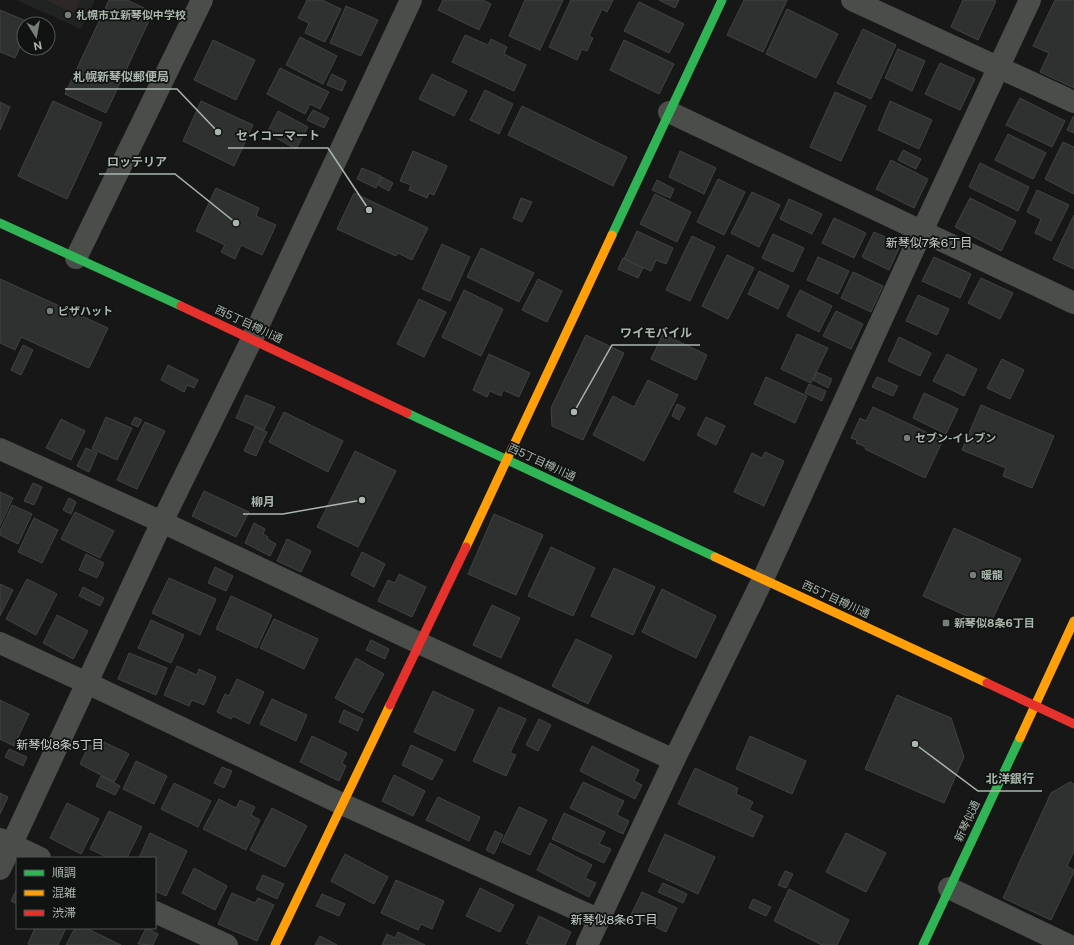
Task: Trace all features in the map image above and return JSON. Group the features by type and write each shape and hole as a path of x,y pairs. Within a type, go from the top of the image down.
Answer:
{"street":[{"path":"76,258 202,0"},
{"path":"0,869 6,842 87,682 162,522 252,339 411,0"},
{"path":"275,945 507,460 722,0"},
{"path":"852,0 1074,102"},
{"path":"587,945 674,760 763,579 1030,0"},
{"path":"669,112 1074,303"},
{"name":"西5丁目樽川通","path":"0,223 252,339 507,460 1074,724"},
{"path":"0,449 162,522 419,643 674,760"},
{"name":"新琴似通","path":"923,945 1074,621"},
{"path":"0,643 87,682 342,804 598,920"},
{"path":"6,842 38,857"},
{"path":"949,888 1068,945"},
{"path":"156,912 227,945"}],"shaded area":[{"name":"札幌市立新琴似中学校","path":"16,0 95,0 81,29 56,18 56,16 52,16"},
{"path":"45,0 81,0 74,13"}],"building":[{"path":"109,0 127,0 153,12 106,113 65,94"},
{"path":"307,0 322,0 341,9 325,42 305,33 309,23 298,18"},
{"path":"443,0 483,0 491,4 479,30 438,10"},
{"path":"525,0 563,0 540,50 509,36"},
{"path":"571,0 613,0 607,12 602,9 589,36 593,38 587,51 582,49 577,60 549,47"},
{"path":"659,0 679,0 675,8"},
{"path":"744,0 787,0 763,52 727,35"},
{"path":"963,0 996,1 978,40 951,27"},
{"path":"1055,0 1074,0 1074,88 1040,72 1049,53 1033,46"},
{"path":"639,2 684,24 669,53 624,31"},
{"path":"346,6 378,20 361,56 330,43"},
{"path":"787,9 838,34 816,78 766,54"},
{"path":"0,10 16,17 16,56 15,58 0,52"},
{"path":"863,29 896,45 871,99 837,83"},
{"path":"465,35 488,45 491,39 507,47 504,54 526,65 514,91 452,62"},
{"path":"300,37 337,56 323,84 286,65"},
{"path":"213,40 255,60 236,100 194,80"},
{"path":"624,40 674,64 659,94 610,70"},
{"path":"898,49 925,61 912,91 885,78"},
{"path":"940,63 975,79 960,110 925,94"},
{"path":"280,68 329,92 320,109 310,104 305,114 267,94"},
{"path":"332,74 346,81 342,91 327,85"},
{"path":"432,74 467,91 454,116 419,99"},
{"path":"485,90 513,104 499,134 470,120"},
{"path":"835,92 866,106 841,161 810,147"},
{"path":"1020,98 1065,121 1052,147 1006,125"},
{"path":"53,101 102,123 67,199 18,176"},
{"path":"201,101 253,125 234,166 183,141"},
{"path":"890,101 932,120 919,149 878,130"},
{"path":"0,102 10,107 0,130"},
{"path":"522,106 627,157 613,186 508,135"},
{"path":"313,110 329,118 324,128 307,120"},
{"path":"278,111 308,127 296,149 267,133"},
{"path":"1074,117 1074,133 1067,130"},
{"path":"1008,134 1046,153 1033,179 995,160"},
{"path":"1063,142 1074,147 1074,194 1045,179"},
{"path":"903,150 921,159 916,169 898,160"},
{"path":"413,151 447,166 434,195 429,193 427,198 409,190 411,185 400,181"},
{"path":"680,151 716,168 704,194 669,177"},
{"path":"891,160 928,179 914,208 876,189"},
{"path":"980,163 1029,187 1018,211 969,187"},
{"path":"362,168 381,176 376,188 357,179"},
{"path":"382,177 393,183 389,191 378,185"},
{"path":"718,179 745,192 724,235 697,222"},
{"path":"657,180 674,189 670,198 652,190"},
{"path":"216,188 259,208 256,216 276,225 262,255 241,245 235,259 221,252 225,245 196,231"},
{"path":"1037,190 1069,205 1051,241 1035,233 1041,219 1027,212"},
{"path":"752,192 780,205 759,247 731,233"},
{"path":"354,193 428,228 412,260 398,253 396,256 337,229"},
{"path":"655,194 691,212 677,242 640,224"},
{"path":"521,198 532,202 522,222 513,218"},
{"path":"970,198 1016,221 1001,251 955,227"},
{"path":"789,199 822,214 812,234 780,219"},
{"path":"1074,215 1074,269 1053,259"},
{"path":"834,218 866,233 854,258 822,243"},
{"path":"637,231 673,248 666,264 656,260 651,271 624,259"},
{"path":"874,232 901,244 889,270 862,257"},
{"path":"773,234 804,248 793,272 762,258"},
{"path":"692,236 715,247 690,301 666,290"},
{"path":"442,244 470,257 450,301 422,289"},
{"path":"481,248 534,273 519,302 467,277"},
{"path":"727,255 754,268 728,319 702,306"},
{"path":"818,257 849,271 838,294 807,280"},
{"path":"934,257 971,274 960,298 922,281"},
{"path":"623,258 643,268 638,278 618,269"},
{"path":"759,271 789,286 778,309 748,294"},
{"path":"853,272 883,286 871,312 841,298"},
{"path":"981,278 1013,293 1000,319 968,303"},
{"path":"0,279 108,328 89,368 21,337 15,350 0,343"},
{"path":"538,279 562,291 547,322 522,310"},
{"path":"464,290 503,309 481,356 442,337"},
{"path":"800,290 832,306 819,332 787,316"},
{"path":"918,295 949,309 937,335 906,321"},
{"path":"419,299 446,312 424,357 397,344"},
{"path":"836,311 863,324 851,349 823,336"},
{"path":"663,334 707,355 696,380 651,359"},
{"path":"797,334 828,348 811,383 781,369"},
{"path":"586,335 624,353 583,440 552,426 551,408"},
{"path":"899,337 931,353 920,376 888,361"},
{"path":"23,345 33,350 21,375 11,370"},
{"path":"489,354 530,373 519,397 503,390 501,396 490,391 487,397 473,390"},
{"path":"947,354 977,369 964,396 933,381"},
{"path":"1002,359 1024,370 1010,399 987,388"},
{"path":"168,365 198,380 194,388 187,385 184,392 161,380"},
{"path":"817,372 832,379 828,388 813,380"},
{"path":"766,377 807,396 795,423 754,404"},
{"path":"877,377 898,386 893,396 872,387"},
{"path":"648,380 678,395 644,461 593,435 613,396 634,407"},
{"path":"809,384 826,391 822,401 805,393"},
{"path":"924,393 958,409 946,434 913,418"},
{"path":"246,395 275,407 264,430 236,418"},
{"path":"677,404 685,408 679,420 672,416"},
{"path":"981,405 1054,436 1032,488 1003,476 1006,468 962,450"},
{"path":"873,407 943,440 925,478 865,449 866,447 856,443 857,440 851,438 860,418 866,421"},
{"path":"284,412 343,441 328,472 269,442"},
{"path":"106,417 132,428 117,460 92,449"},
{"path":"135,417 142,420 138,427 131,424"},
{"path":"706,417 725,426 716,445 697,435"},
{"path":"61,419 85,431 71,460 46,448"},
{"path":"145,422 165,431 137,489 117,480"},
{"path":"255,427 267,432 256,456 244,451"},
{"path":"86,448 97,453 89,472 77,466"},
{"path":"355,451 396,471 358,547 317,527"},
{"path":"765,452 784,461 764,506 734,492 752,453 762,458"},
{"path":"33,483 42,487 34,505 24,501"},
{"path":"204,491 249,512 236,537 192,516"},
{"path":"0,492 13,498 0,526"},
{"path":"69,498 76,502 71,514 63,510"},
{"path":"12,505 32,514 18,544 0,535 0,531"},
{"path":"75,512 114,531 100,558 61,539"},
{"path":"494,514 543,535 516,595 468,574"},
{"path":"34,518 58,530 42,563 18,552"},
{"path":"254,523 265,529 263,534 268,537 267,539 276,544 270,556 245,543"},
{"path":"954,528 1021,559 989,626 923,596"},
{"path":"287,539 311,551 301,572 277,561"},
{"path":"551,547 595,568 573,616 528,596"},
{"path":"362,552 385,564 374,587 351,575"},
{"path":"86,554 104,563 97,578 79,570"},
{"path":"215,567 233,576 226,591 208,583"},
{"path":"614,568 655,587 633,635 591,616"},
{"path":"399,574 426,587 412,617 378,601 388,580 395,583"},
{"path":"169,578 216,599 200,635 152,613"},
{"path":"27,579 57,594 36,635 6,619"},
{"path":"0,584 13,590 0,616"},
{"path":"83,587 104,598 100,606 79,596"},
{"path":"662,589 716,616 696,658 642,632"},
{"path":"231,596 272,615 257,648 216,629"},
{"path":"492,605 520,618 501,658 473,645"},
{"path":"57,615 88,631 73,659 43,643"},
{"path":"274,619 318,639 304,669 260,648"},
{"path":"151,620 184,635 171,663 138,648"},
{"path":"576,639 612,656 588,704 552,686"},
{"path":"371,640 389,649 385,659 366,650"},
{"path":"129,653 167,668 156,695 118,679"},
{"path":"356,658 384,674 363,713 335,698"},
{"path":"177,666 197,675 199,669 216,677 204,705 192,700 189,706 164,695"},
{"path":"237,679 264,692 249,724 233,716 231,719 217,712 225,694 229,696"},
{"path":"433,691 474,710 455,751 414,732"},
{"path":"897,695 951,718 964,757 944,803 865,769"},
{"path":"272,699 307,715 296,741 260,724"},
{"path":"0,700 29,714 14,746 0,739"},
{"path":"499,707 526,719 510,753 516,755 506,776 473,761"},
{"path":"344,710 363,719 358,731 339,722"},
{"path":"539,719 551,725 538,751 526,745"},
{"path":"312,736 347,753 342,763 346,766 339,781 300,762"},
{"path":"750,736 806,761 792,794 736,769"},
{"path":"104,742 129,754 114,782 80,764 89,745 99,750"},
{"path":"411,745 443,760 432,780 402,765"},
{"path":"592,746 639,770 634,781 642,785 635,799 580,771"},
{"path":"9,749 27,757 23,766 5,757"},
{"path":"136,761 167,776 154,804 123,789"},
{"path":"222,767 232,771 224,788 214,783"},
{"path":"695,768 738,788 736,794 753,802 749,810 763,816 753,837 678,804"},
{"path":"394,775 425,791 413,816 382,801"},
{"path":"101,776 120,786 115,795 96,786"},
{"path":"583,782 624,801 617,815 629,821 623,834 570,808"},
{"path":"1070,782 1074,784 1074,851 1067,866 1074,870 1074,872 1051,920 1003,898 1051,793"},
{"path":"174,783 211,801 198,827 161,809"},
{"path":"0,793 8,797 0,814"},
{"path":"438,797 480,817 469,841 426,820"},
{"path":"219,799 236,808 240,800 255,807 251,815 260,820 246,850 203,829"},
{"path":"67,803 99,819 81,854 50,838"},
{"path":"519,807 547,820 530,855 502,842"},
{"path":"272,808 307,826 285,867 250,850"},
{"path":"109,811 142,827 127,857 107,857 90,849"},
{"path":"564,813 605,832 599,844 611,849 604,863 552,839"},
{"path":"495,831 503,835 494,854 486,850"},
{"path":"150,833 187,851 166,896 156,891 156,857 139,857"},
{"path":"846,833 886,853 866,892 826,872"},
{"path":"665,834 715,857 698,894 648,871"},
{"path":"550,843 592,865 585,878 596,883 589,897 537,870"},
{"path":"345,854 388,877 374,904 331,881"},
{"path":"194,868 227,886 215,910 182,893"},
{"path":"785,871 793,874 786,888 778,885"},
{"path":"263,875 284,884 277,899 256,889"},
{"path":"396,880 444,901 432,929 421,924 418,930 381,913"},
{"path":"663,883 687,894 683,903 658,892"},
{"path":"480,888 514,905 500,932 466,916"},
{"path":"789,889 849,920 837,945 822,945 774,921"},
{"path":"16,891 16,904 11,901"},
{"path":"642,892 677,908 666,932 631,915"},
{"path":"232,893 255,903 258,898 274,905 257,941 218,924"},
{"path":"322,894 345,904 339,916 316,906"},
{"path":"753,899 771,907 766,916 749,908"},
{"path":"539,916 571,932 565,945 531,945 526,943"},
{"path":"35,929 66,929 58,945 28,944"},
{"path":"74,929 88,929 121,945 66,945"},
{"path":"146,929 158,934 153,945 138,944"},
{"path":"398,932 425,945 382,945 387,934 395,938"},
{"path":"320,936 337,945 315,945"}],"traffic: fast":[{"path":"612,235 722,0"},
{"path":"0,223 181,306"},
{"path":"407,413 715,557"},
{"path":"923,945 1020,738"}],"traffic: slow":[{"path":"466,547 612,235"},
{"path":"715,557 987,683"},
{"path":"1020,738 1074,621"},
{"path":"275,945 390,705"}],"traffic: jam":[{"path":"181,306 407,413"},
{"path":"390,705 466,547"},
{"path":"987,683 1074,724"}],"place":[{"name":"札幌市立新琴似中学校","path":"68,15"},
{"name":"札幌新琴似郵便局","path":"218,132"},
{"name":"セイコーマート","path":"369,210"},
{"name":"ロッテリア","path":"236,223"},
{"name":"ピザハット","path":"50,311"},
{"name":"ワイモバイル","path":"574,412"},
{"name":"セブン-イレブン","path":"907,438"},
{"name":"柳月","path":"362,500"},
{"name":"暖龍","path":"973,575"},
{"name":"新琴似8条6丁目","path":"946,623"},
{"name":"北洋銀行","path":"915,744"}],"district":[{"name":"新琴似7条6丁目","path":"929,243"},
{"name":"新琴似8条5丁目","path":"60,745"},
{"name":"新琴似8条6丁目","path":"614,920"}]}
